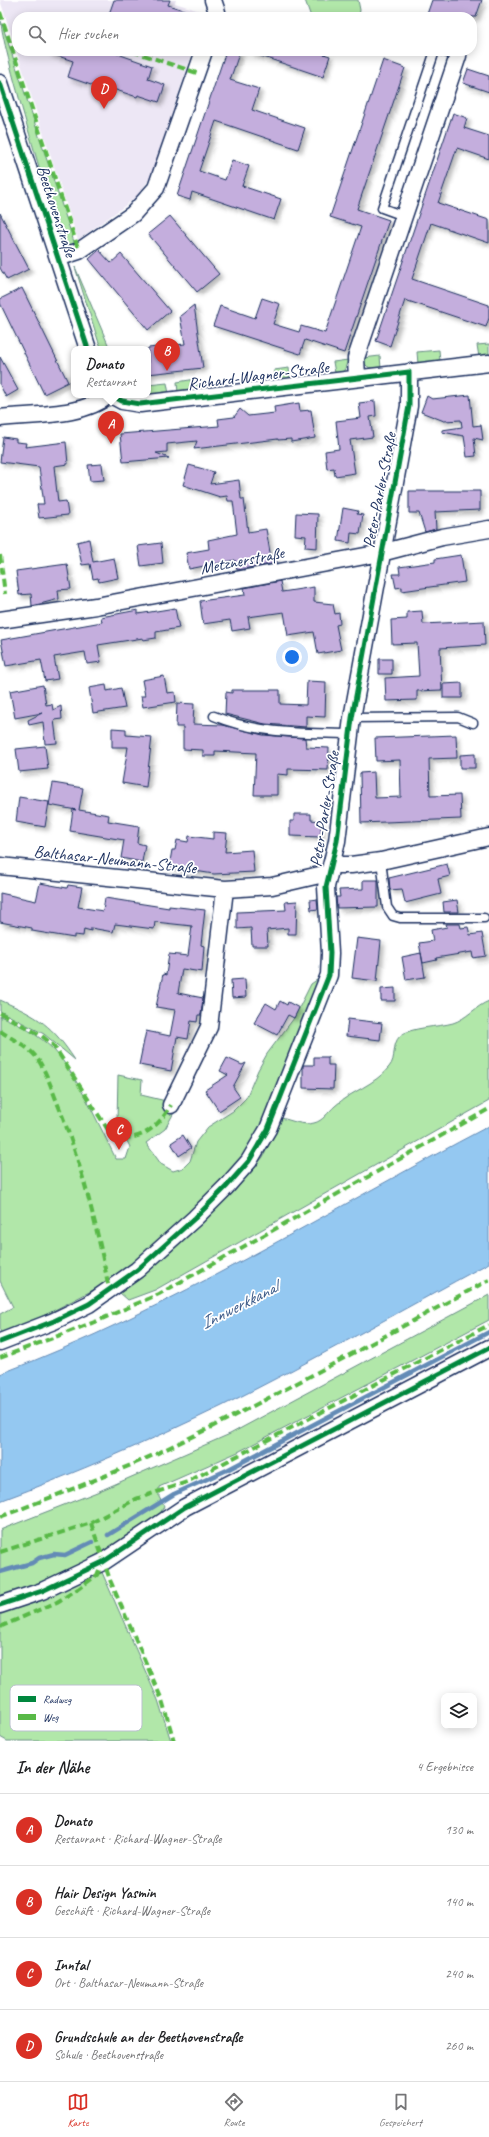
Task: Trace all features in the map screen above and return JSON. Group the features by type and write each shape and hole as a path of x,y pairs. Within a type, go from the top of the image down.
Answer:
{"street":[{"path":"214,0 218,12"},
{"name":"Beethovenstraße","path":"58,258 79,251 133,214 156,188 202,56"},
{"path":"357,378 356,358 458,56"},
{"name":"Beethovenstraße","path":"0,83 87,346"},
{"name":"Richard-Wagner-Straße","path":"116,398 122,401 140,404 489,363"},
{"name":"Peter-Parler-Straße","path":"0,1342 54,1321 89,1304 136,1270 195,1218 249,1161 260,1144 328,980 331,965 326,887 329,869 337,841 351,726 381,553 410,406 409,372"},
{"name":"Richard-Wagner-Straße","path":"0,418 86,408 101,402 106,398"},
{"name":"Metznerstraße","path":"0,620 96,606 381,553 442,537 489,529"},
{"name":"Balthasar-Neumann-Straße","path":"0,866 225,889 272,886 329,869 381,861 489,837"},
{"path":"171,1105 209,1027 225,889"},
{"path":"0,1605 42,1591 103,1562 185,1507 489,1348"}],"lane":[{"path":"404,216 382,208 434,56"},
{"path":"214,716 231,723 274,732 458,717 472,723"},
{"path":"381,861 387,907 393,916 400,918 484,918"}],"shaded area":[{"path":"0,0 176,0 175,3 203,12 12,12 12,37"},
{"path":"18,56 191,56 150,178 138,195 78,240"}],"green space":[{"path":"305,0 358,0 360,10 360,12 309,12"},
{"path":"1,21 75,245 67,244 61,238 37,161 3,35"},
{"path":"75,267 109,346 101,346"},
{"path":"489,344 489,356 479,357 477,345"},
{"path":"439,350 440,361 418,364 417,352"},
{"path":"380,356 381,368 369,368 365,364 363,358"},
{"path":"348,360 344,371 335,373 333,362"},
{"path":"289,368 290,379 275,381 274,370"},
{"path":"196,379 198,390 178,393 177,382"},
{"path":"167,383 169,394 151,396 151,385"},
{"path":"324,975 261,1127 244,1156 221,1183 146,1256 120,1276 24,1326 0,1335 0,1314 13,1307 0,1281 0,1016 21,1026 35,1035 54,1050 63,1061 80,1087 116,1159 126,1159 130,1147 117,1121 118,1075 142,1080 141,1095 166,1101 177,1107 165,1129 146,1143 161,1164 173,1171 183,1168 190,1161 196,1142 208,1127 233,1111 246,1098 258,1070 267,1054 294,1018 311,984"},
{"path":"0,1000 44,1023 59,1038 75,1060 44,1034 0,1011"},
{"path":"489,1001 489,1101 155,1290 128,1300 120,1293 174,1249 233,1193 263,1157 281,1118 306,1124 317,1122 341,1101 377,1079 389,1067 393,1060 397,1040 400,1036 417,1029 453,1023 462,1019"},
{"path":"489,1295 489,1320 238,1452 159,1487 159,1497 164,1506 158,1518 62,1574 0,1600 0,1530 97,1492 230,1434"},
{"path":"101,1570 158,1700 171,1741 7,1741 0,1737 0,1612"}],"water":[{"name":"Innwerkkanal","path":"489,1126 489,1263 323,1354 222,1406 168,1432 112,1456 0,1501 0,1374 64,1348 126,1320 188,1289 248,1258"}],"building":[{"path":"114,0 170,0 168,5 190,12 110,12"},
{"path":"432,0 482,0 477,14 477,12 428,12"},
{"path":"58,56 124,56 152,66 148,79 165,85 159,102 138,95 137,97 95,83 94,86 68,77 73,61"},
{"path":"224,56 238,56 230,80 259,89 252,110 305,128 298,149 216,121 199,171 225,180 232,160 249,166 242,186 281,199 274,220 192,192 190,200 177,196"},
{"path":"261,56 330,56 323,77"},
{"path":"383,60 405,68 357,209 389,220 344,353 305,340 300,354 213,326 220,306 255,318 262,298 280,304 273,324 299,332 301,326 325,333 361,227 330,217"},
{"path":"468,69 489,76 489,92 463,83"},
{"path":"453,113 467,118 464,128 489,136 489,159 457,148 438,203 489,220 489,243 431,223 412,279 489,305 489,318 486,327 405,300 390,346 376,341"},
{"path":"0,213 29,269 7,280 0,268"},
{"path":"170,216 219,274 197,292 148,234"},
{"path":"99,250 111,263 121,254 170,311 148,330 89,259"},
{"path":"22,288 68,382 44,394 0,303 0,299"},
{"path":"194,305 203,368 151,374 151,348 185,344 180,316"},
{"path":"0,357 18,390 6,397 0,385"},
{"path":"470,395 473,426 481,425 483,440 474,438 476,456 467,457 464,436 442,432 442,430 462,427 461,420 444,421 421,412 427,396 432,399"},
{"path":"375,401 376,416 370,417 373,437 350,440 355,473 335,476 334,468 327,469 325,451 339,449 336,421 361,418 359,403"},
{"path":"299,403 300,411 311,410 315,438 291,442 291,439 278,439 194,449 197,441 167,444 167,452 156,453 169,458 123,462 120,434 219,426 218,419 234,417 240,409 248,416 275,413 274,407"},
{"path":"3,437 16,439 16,442 26,443 25,447 66,442 68,464 54,466 58,502 66,501 68,515 39,518 37,504 44,504 39,467 0,462"},
{"path":"102,464 104,480 90,481 88,465"},
{"path":"189,465 214,472 210,484 239,480 241,499 244,499 248,532 266,529 271,558 276,557 277,563 237,570 235,560 189,569 186,553 209,549 208,540 237,534 233,501 228,501 227,496 220,497 183,485"},
{"path":"409,491 480,491 480,510 435,512 436,529 425,532 419,513 409,513"},
{"path":"343,508 358,511 357,514 363,515 360,534 351,533 350,543 338,541"},
{"path":"296,513 318,514 317,548 305,547 306,536 295,535"},
{"path":"89,539 93,562 114,558 118,578 99,582 98,578 93,579 90,564 82,565 77,542"},
{"path":"161,543 163,563 141,566 138,546"},
{"path":"461,555 465,582 402,591 402,587 396,588 393,574 400,574 399,567 435,562 435,559"},
{"path":"67,564 71,589 58,590 59,599 32,606 31,594 19,595 16,571"},
{"path":"280,581 282,592 314,587 314,602 333,604 335,614 339,613 340,624 336,625 341,650 318,654 314,632 288,636 284,612 248,617 250,628 232,631 230,620 203,624 200,601 245,595 244,588"},
{"path":"175,608 179,628 156,632 156,638 143,640 143,638 98,645 101,662 87,664 85,652 54,657 58,679 45,681 41,660 6,666 1,640 102,622 101,617 138,610 138,614"},
{"path":"422,611 423,624 484,621 485,645 440,648 442,690 417,691 417,700 386,701 385,678 419,676 417,643 392,644 391,620 407,619 407,612"},
{"path":"379,659 392,659 392,674 379,674"},
{"path":"164,676 167,693 175,692 176,702 143,707 141,696 145,696 142,680"},
{"path":"307,681 326,682 325,717 306,716 306,727 265,724 225,714 226,692 232,693 232,690 280,690 280,704 306,705"},
{"path":"462,683 462,698 443,698 443,684"},
{"path":"43,685 46,705 52,704 53,710 61,706 62,719 54,720 57,743 45,744 43,722 29,725 28,720 42,713 15,718 10,691"},
{"path":"106,685 107,691 121,688 125,708 93,713 89,688"},
{"path":"177,703 194,704 193,724 223,725 263,735 305,738 306,747 329,748 328,770 288,769 288,775 277,774 277,795 254,795 256,753 215,751 215,756 203,756 203,750 183,749 183,727 176,727"},
{"path":"112,728 126,729 126,735 152,737 146,787 122,783 128,747 112,747"},
{"path":"456,735 457,758 429,759 430,796 460,795 461,819 361,823 360,773 374,772 375,798 401,797 400,760 376,761 375,738"},
{"path":"45,746 48,769 19,772 16,749"},
{"path":"475,754 475,768 460,768 460,755"},
{"path":"53,783 83,788 79,810 109,815 108,821 139,826 137,843 145,845 142,862 121,858 124,840 70,831 73,809 49,805"},
{"path":"19,797 49,802 45,827 16,822"},
{"path":"294,814 311,814 311,820 321,821 321,837 290,836 290,821 294,821"},
{"path":"213,832 227,833 225,852 252,850 254,872 214,874 169,867 172,850 175,850 177,840 188,842 189,836 213,839"},
{"path":"447,864 450,876 438,879 441,894 405,903 402,889 390,890 389,878"},
{"path":"363,880 378,880 378,907 337,908 336,897 340,897 339,890 363,889"},
{"path":"40,883 67,888 68,885 82,887 78,907 103,911 105,898 169,908 169,906 205,910 201,945 204,946 202,972 182,969 178,993 203,998 201,1015 198,1015 197,1022 191,1021 188,1039 177,1037 171,1071 139,1065 146,1031 170,1036 175,1010 156,1007 163,974 166,975 169,954 188,956 192,926 155,922 154,929 115,924 113,932 91,928 91,931 84,929 83,936 74,935 74,938 32,931 32,928 0,922 0,893 36,901"},
{"path":"317,899 318,909 311,910 310,900"},
{"path":"457,900 459,912 444,912 443,902"},
{"path":"297,901 296,934 288,934 288,928 267,930 268,946 252,946 251,928 237,929 237,912 286,910 285,902"},
{"path":"446,924 460,924 461,928 468,927 470,935 482,933 486,956 473,958 472,952 436,958 437,960 423,963 419,943 433,941 431,930 447,927"},
{"path":"357,938 381,941 377,981 352,978"},
{"path":"421,953 425,977 406,980 402,957"},
{"path":"245,979 246,997 232,998 231,980"},
{"path":"395,988 395,1001 381,1001 381,989"},
{"path":"280,1001 287,1005 288,1002 299,1008 294,1018 288,1015 277,1035 254,1023 266,1003 276,1009"},
{"path":"348,1019 382,1023 380,1040 346,1036"},
{"path":"314,1057 328,1057 328,1065 334,1065 333,1089 303,1088 303,1065 314,1065"},
{"path":"227,1058 242,1065 246,1063 233,1087 240,1097 219,1111 205,1090 228,1075 220,1071"},
{"path":"183,1135 191,1148 179,1156 171,1143"}],"waterway":[{"path":"108,1535 174,1494 227,1470 489,1332"},
{"path":"0,1572 32,1563 39,1558 54,1554 65,1555 92,1542"}],"marked path":[{"path":"0,12 12,48"},
{"path":"15,56 79,251"},
{"path":"147,56 197,73"},
{"path":"0,555 5,594"},
{"path":"0,1013 42,1036 54,1046 110,1133 120,1137 129,1138 138,1136 146,1132 160,1121 171,1105"},
{"path":"0,1031 25,1046 37,1058 48,1079 66,1125 81,1171 94,1218 109,1289"},
{"path":"0,1358 97,1321 159,1294 489,1109"},
{"path":"0,1517 81,1486 202,1432 285,1390 489,1280"},
{"path":"0,1552 91,1523 136,1499 187,1482 489,1325"},
{"path":"91,1523 110,1580 162,1700 174,1741"},
{"path":"0,1627 57,1602 78,1589 97,1575 102,1563"}],"cycle path":[{"path":"0,83 87,346"},
{"path":"0,1342 54,1321 89,1304 137,1270 195,1218 226,1187 249,1161 268,1129 329,975 330,953 326,887 337,841 352,718 409,406 409,372 140,404 122,401 116,398"},
{"path":"0,1605 42,1591 103,1562 185,1507 489,1348"}],"place":[{"name":"Grundschule an der Beethovenstraße","path":"104,109"},
{"name":"Hair Design Yasmin","path":"167,371"},
{"name":"Donato","path":"111,444"},
{"name":"Inntal","path":"119,1150"}]}
